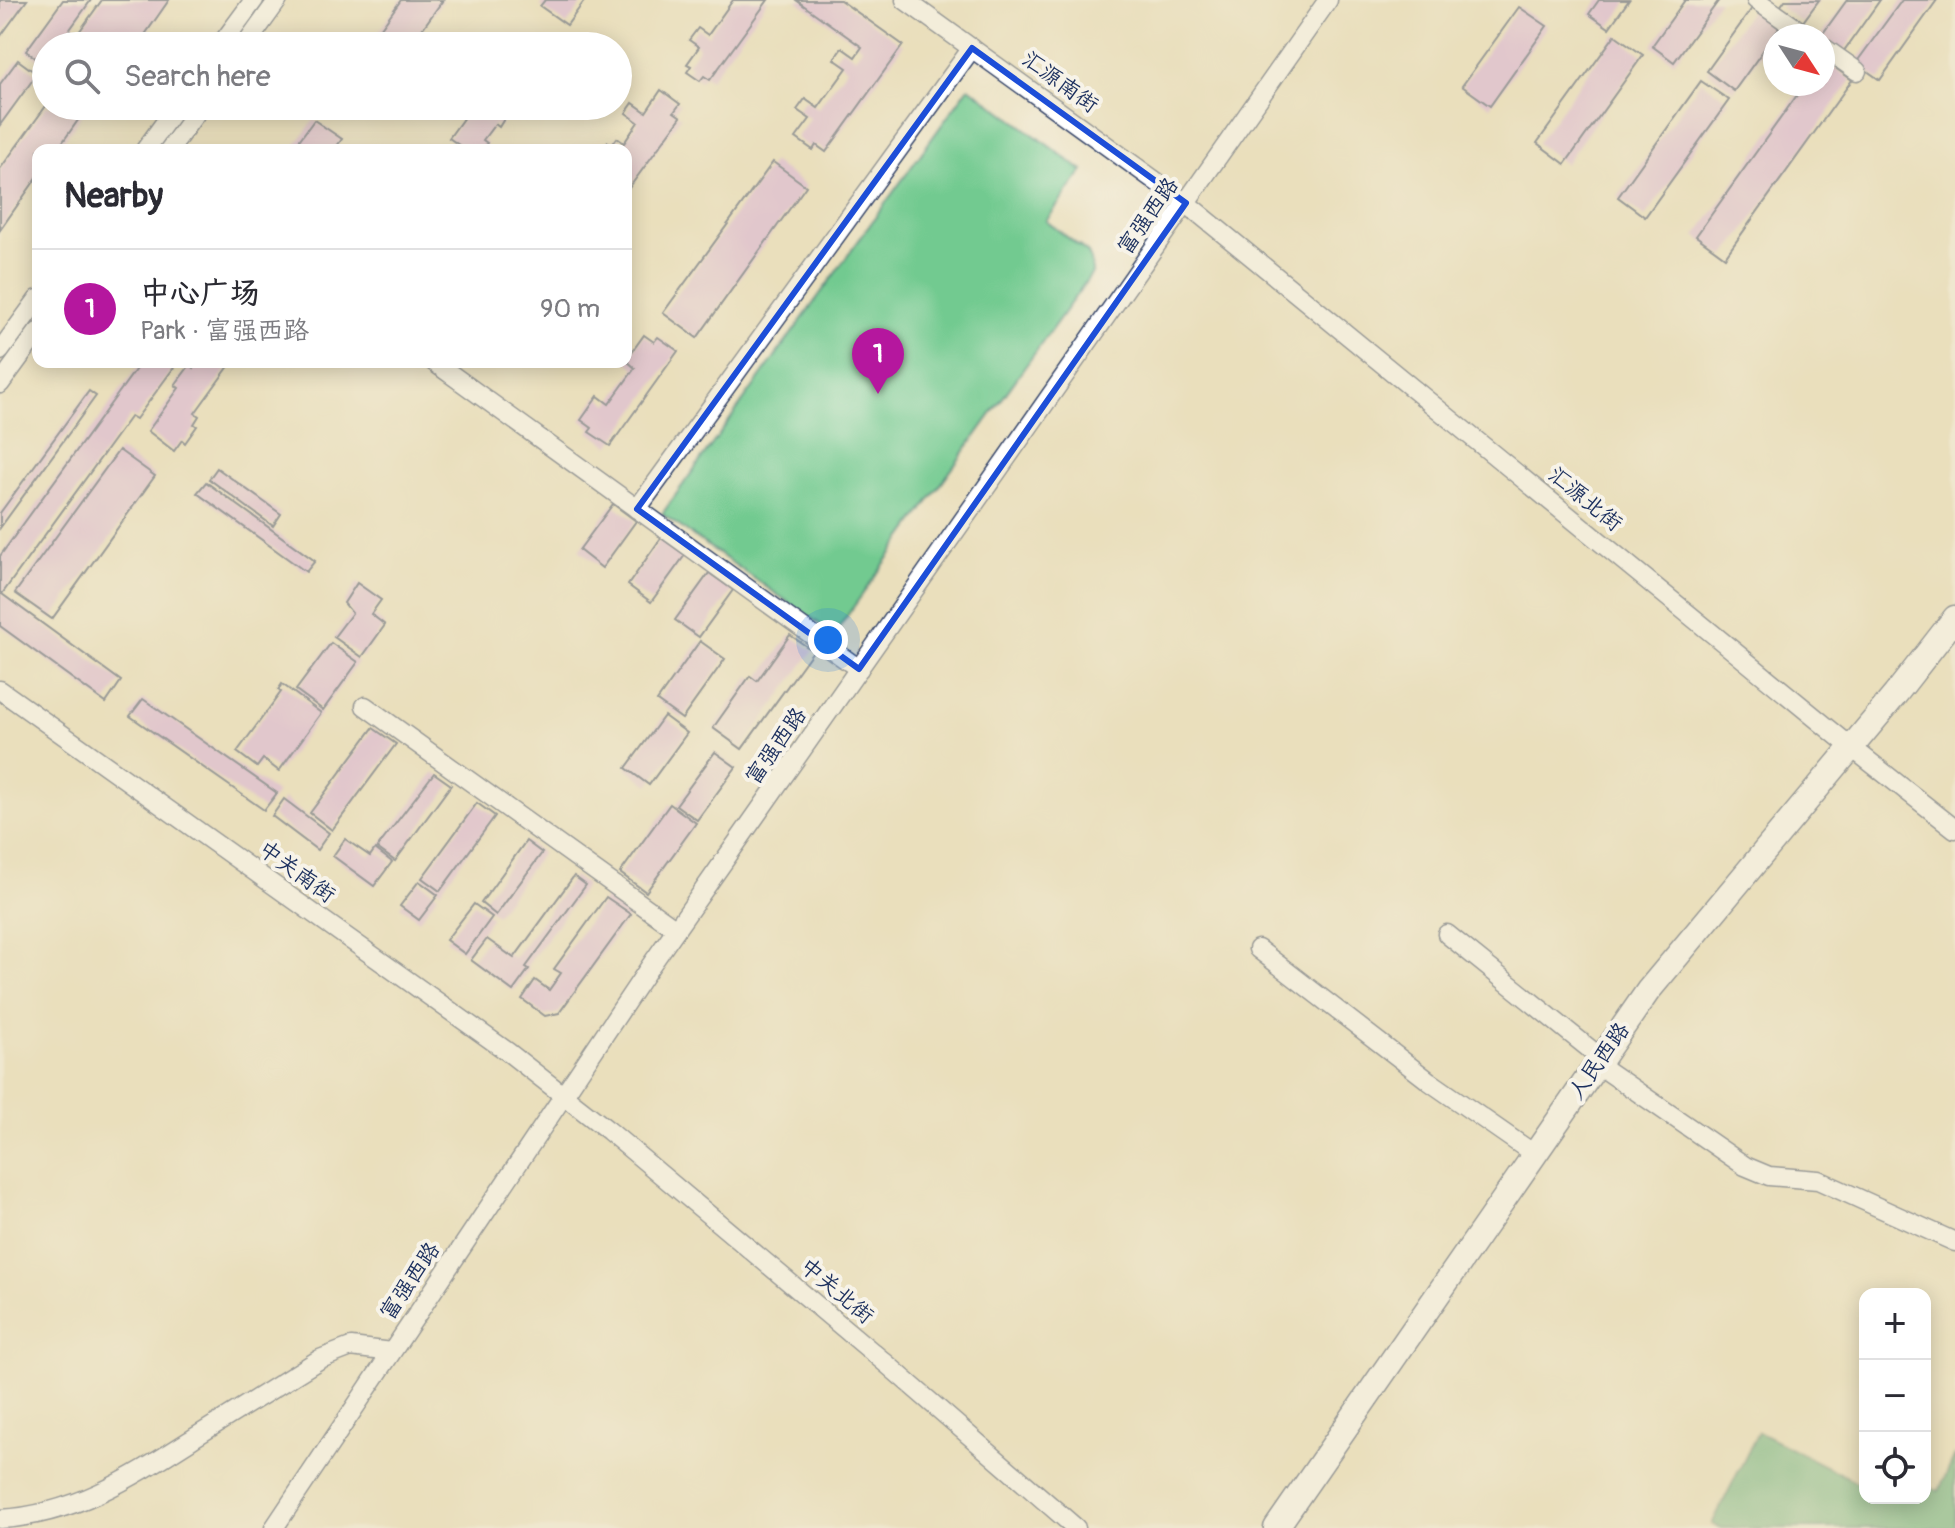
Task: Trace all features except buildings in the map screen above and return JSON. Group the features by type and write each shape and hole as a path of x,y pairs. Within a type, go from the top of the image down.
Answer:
{"main road":[{"name":"人民西路","path":"1276,1528 1669,963 1955,618"}],"street":[{"path":"230,32 254,0"},
{"path":"255,32 278,0"},
{"name":"汇源南街","path":"905,0 1186,203"},
{"name":"富强西路","path":"274,1528 676,929 1328,0"},
{"path":"1756,0 1790,24"},
{"path":"637,509 972,48"},
{"path":"1835,55 1857,71"},
{"path":"149,144 167,120"},
{"path":"173,144 191,120"},
{"name":"汇源北街","path":"1186,203 1955,829"},
{"path":"0,351 32,307"},
{"path":"0,384 32,340"},
{"path":"442,368 859,669"},
{"name":"中关南街","path":"0,690 508,1052 563,1095"},
{"path":"365,706 676,929"},
{"path":"1447,934 1599,1061 1745,1166 1769,1176 1818,1180 1955,1242"},
{"path":"1258,949 1417,1072 1534,1154"},
{"name":"中关北街","path":"563,1095 852,1335 1076,1528"},
{"path":"0,1519 27,1517 74,1505 126,1481 320,1359 351,1347 391,1352"}],"highlighted area":[{"path":"972,48 1186,203 859,669 637,509"}],"green space":[{"path":"969,87 1083,171 1046,221 1088,253 1092,273 834,634 662,514"},
{"path":"1758,1432 1859,1483 1859,1504 1931,1504 1931,1487 1939,1491 1955,1455 1955,1528 1720,1528 1712,1524"}],"place":[{"name":"中心广场","path":"878,394"}]}
